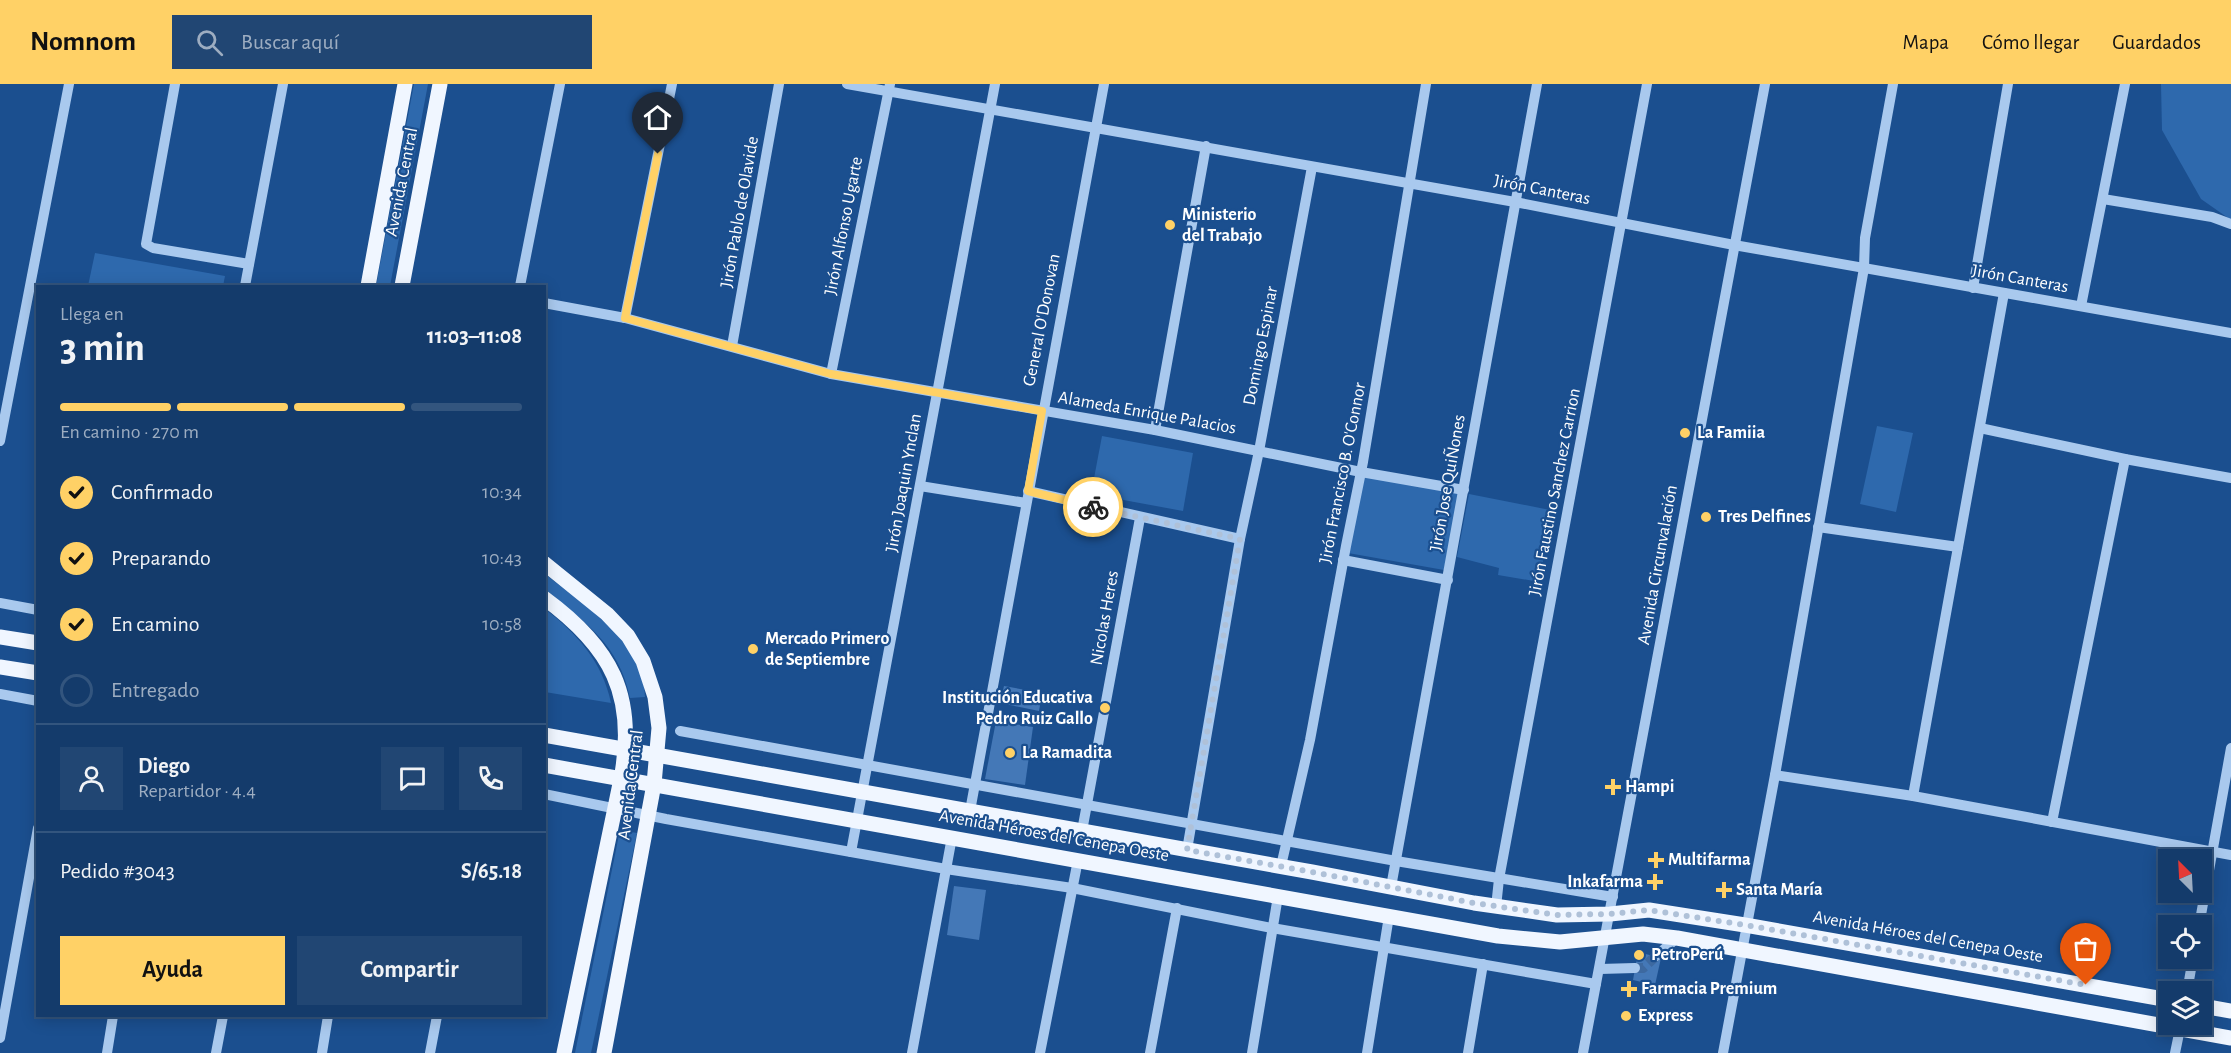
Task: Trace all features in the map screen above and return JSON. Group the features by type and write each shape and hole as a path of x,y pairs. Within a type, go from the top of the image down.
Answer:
{"main road":[{"name":"Avenida Central","path":"368,285 405,84"},
{"name":"Avenida Central","path":"402,285 440,84"},
{"name":"Avenida Central","path":"546,565 607,614 628,636 643,661 655,697 659,728 654,784 604,1053"},
{"name":"Avenida Central","path":"546,600 592,638 609,664 626,717 627,750 564,1053"},
{"path":"0,637 36,643"},
{"path":"0,667 36,673"},
{"name":"Avenida Héroes del Cenepa Oeste","path":"546,735 1496,906 1557,915 1610,914 1649,910 2158,998"},
{"name":"Avenida Héroes del Cenepa Oeste","path":"546,765 1498,936 1560,942 1644,934 1677,938 2158,1022"},
{"path":"2212,1008 2231,1011"},
{"name":"Avenida Héroes del Cenepa Oeste","path":"2212,1034 2231,1038"}],"street":[{"path":"0,441 69,84"},
{"path":"175,84 146,244 153,248 249,264"},
{"path":"245,285 283,84"},
{"path":"520,285 561,84"},
{"path":"625,318 672,84"},
{"name":"Jirón Pablo de Olavide","path":"732,346 779,84"},
{"name":"Jirón Canteras","path":"846,84 889,88 991,110 1206,146 1622,222 1734,245 2231,333"},
{"name":"Jirón Joaquin Ynclan","path":"851,852 995,84"},
{"name":"General O'Donovan","path":"970,811 1104,84"},
{"name":"Jirón Francisco B. O'Connor","path":"1281,866 1310,740 1361,472 1426,84"},
{"name":"Jirón Jose QuiÑones","path":"1391,887 1537,84"},
{"name":"Jirón Faustino Sanchez Carrion","path":"1496,906 1499,879 1647,84"},
{"name":"Avenida Circunvalación","path":"1583,1053 1765,84"},
{"path":"1723,1053 1745,925 1775,775 1893,84"},
{"path":"1973,288 2008,84"},
{"path":"2081,306 2125,84"},
{"name":"Jirón Alfonso Ugarte","path":"831,374 889,88"},
{"path":"1155,430 1206,146"},
{"name":"Domingo Espinar","path":"1187,850 1240,539 1259,451 1312,167"},
{"path":"2103,199 2212,216 2231,224"},
{"path":"1913,796 2004,293"},
{"name":"Alameda Enrique Palacios","path":"546,303 625,318 831,374 1155,430 1361,472 1464,490"},
{"path":"1980,428 2124,459 2231,478"},
{"path":"2052,822 2124,459"},
{"path":"920,486 1026,503"},
{"path":"1028,491 1240,539"},
{"name":"Nicolas Heres","path":"1082,831 1140,518"},
{"path":"1818,527 1958,547"},
{"path":"1343,560 1448,580"},
{"path":"0,603 36,610"},
{"path":"0,694 36,701"},
{"path":"680,731 1396,861 1613,897"},
{"path":"2201,915 2231,748"},
{"path":"1775,775 1913,796 2231,855"},
{"path":"546,794 615,807 648,816 946,869 1072,888 1272,928 1596,984"},
{"path":"912,1053 952,837"},
{"path":"0,1038 36,839"},
{"path":"1040,1053 1078,860"},
{"path":"1252,1053 1278,896"},
{"path":"1150,1053 1177,909"},
{"path":"1367,1053 1389,916"},
{"path":"1656,956 1677,938"},
{"path":"1468,1053 1483,964"},
{"path":"1600,969 1635,968"},
{"path":"107,1053 113,1017"},
{"path":"216,1053 223,1017"},
{"path":"322,1053 328,1017"},
{"path":"430,1053 437,1017"},
{"path":"2175,1053 2178,1035"}],"shaded area":[{"path":"414,84 428,84 390,285 376,285"},
{"path":"2161,84 2231,84 2231,220 2201,199 2162,130"},
{"path":"95,253 225,276 223,285 88,285"},
{"path":"1877,426 1913,433 1896,512 1860,504"},
{"path":"1102,436 1193,453 1183,511 1091,494"},
{"path":"1363,474 1459,493 1444,570 1348,553"},
{"path":"1469,494 1550,510 1540,582 1498,575 1499,568 1457,557"},
{"path":"546,575 593,611 623,642 635,659 642,677 645,697 630,698 625,679 609,649 599,636 546,591"},
{"path":"546,610 587,649 601,674 611,703 546,692"},
{"path":"620,830 637,833 591,1053 575,1053"}],"building":[{"path":"1004,686 1042,693 1039,711 1000,703"},
{"name":"La Ramadita","path":"996,721 1033,727 1025,785 985,779"},
{"path":"954,886 986,890 979,940 947,935"},
{"path":"1638,952 1661,958 1655,985 1633,980"}],"tunnel":[{"path":"1635,968 1643,968 1656,956"}],"way so far":[{"path":"1093,507 1240,539 1187,850 1474,903 1557,915 1610,914 1649,910 2086,985"}],"place":[{"name":"Ministerio del Trabajo","path":"1170,225"},
{"name":"La Famiia","path":"1685,433"},
{"name":"Tres Delfines","path":"1706,517"},
{"name":"Mercado Primero de Septiembre","path":"753,649"},
{"name":"Institución Educativa Pedro Ruiz Gallo","path":"1105,708"},
{"name":"La Ramadita","path":"1010,753"},
{"name":"Hampi","path":"1613,787"},
{"name":"Multifarma","path":"1656,860"},
{"name":"Inkafarma","path":"1655,882"},
{"name":"Santa María","path":"1724,890"},
{"name":"PetroPerú","path":"1639,955"},
{"name":"Farmacia Premium","path":"1629,989"},
{"name":"Express","path":"1626,1016"}],"route":[{"path":"658,154 625,318 831,374 1042,411 1028,491 1093,507"}]}
